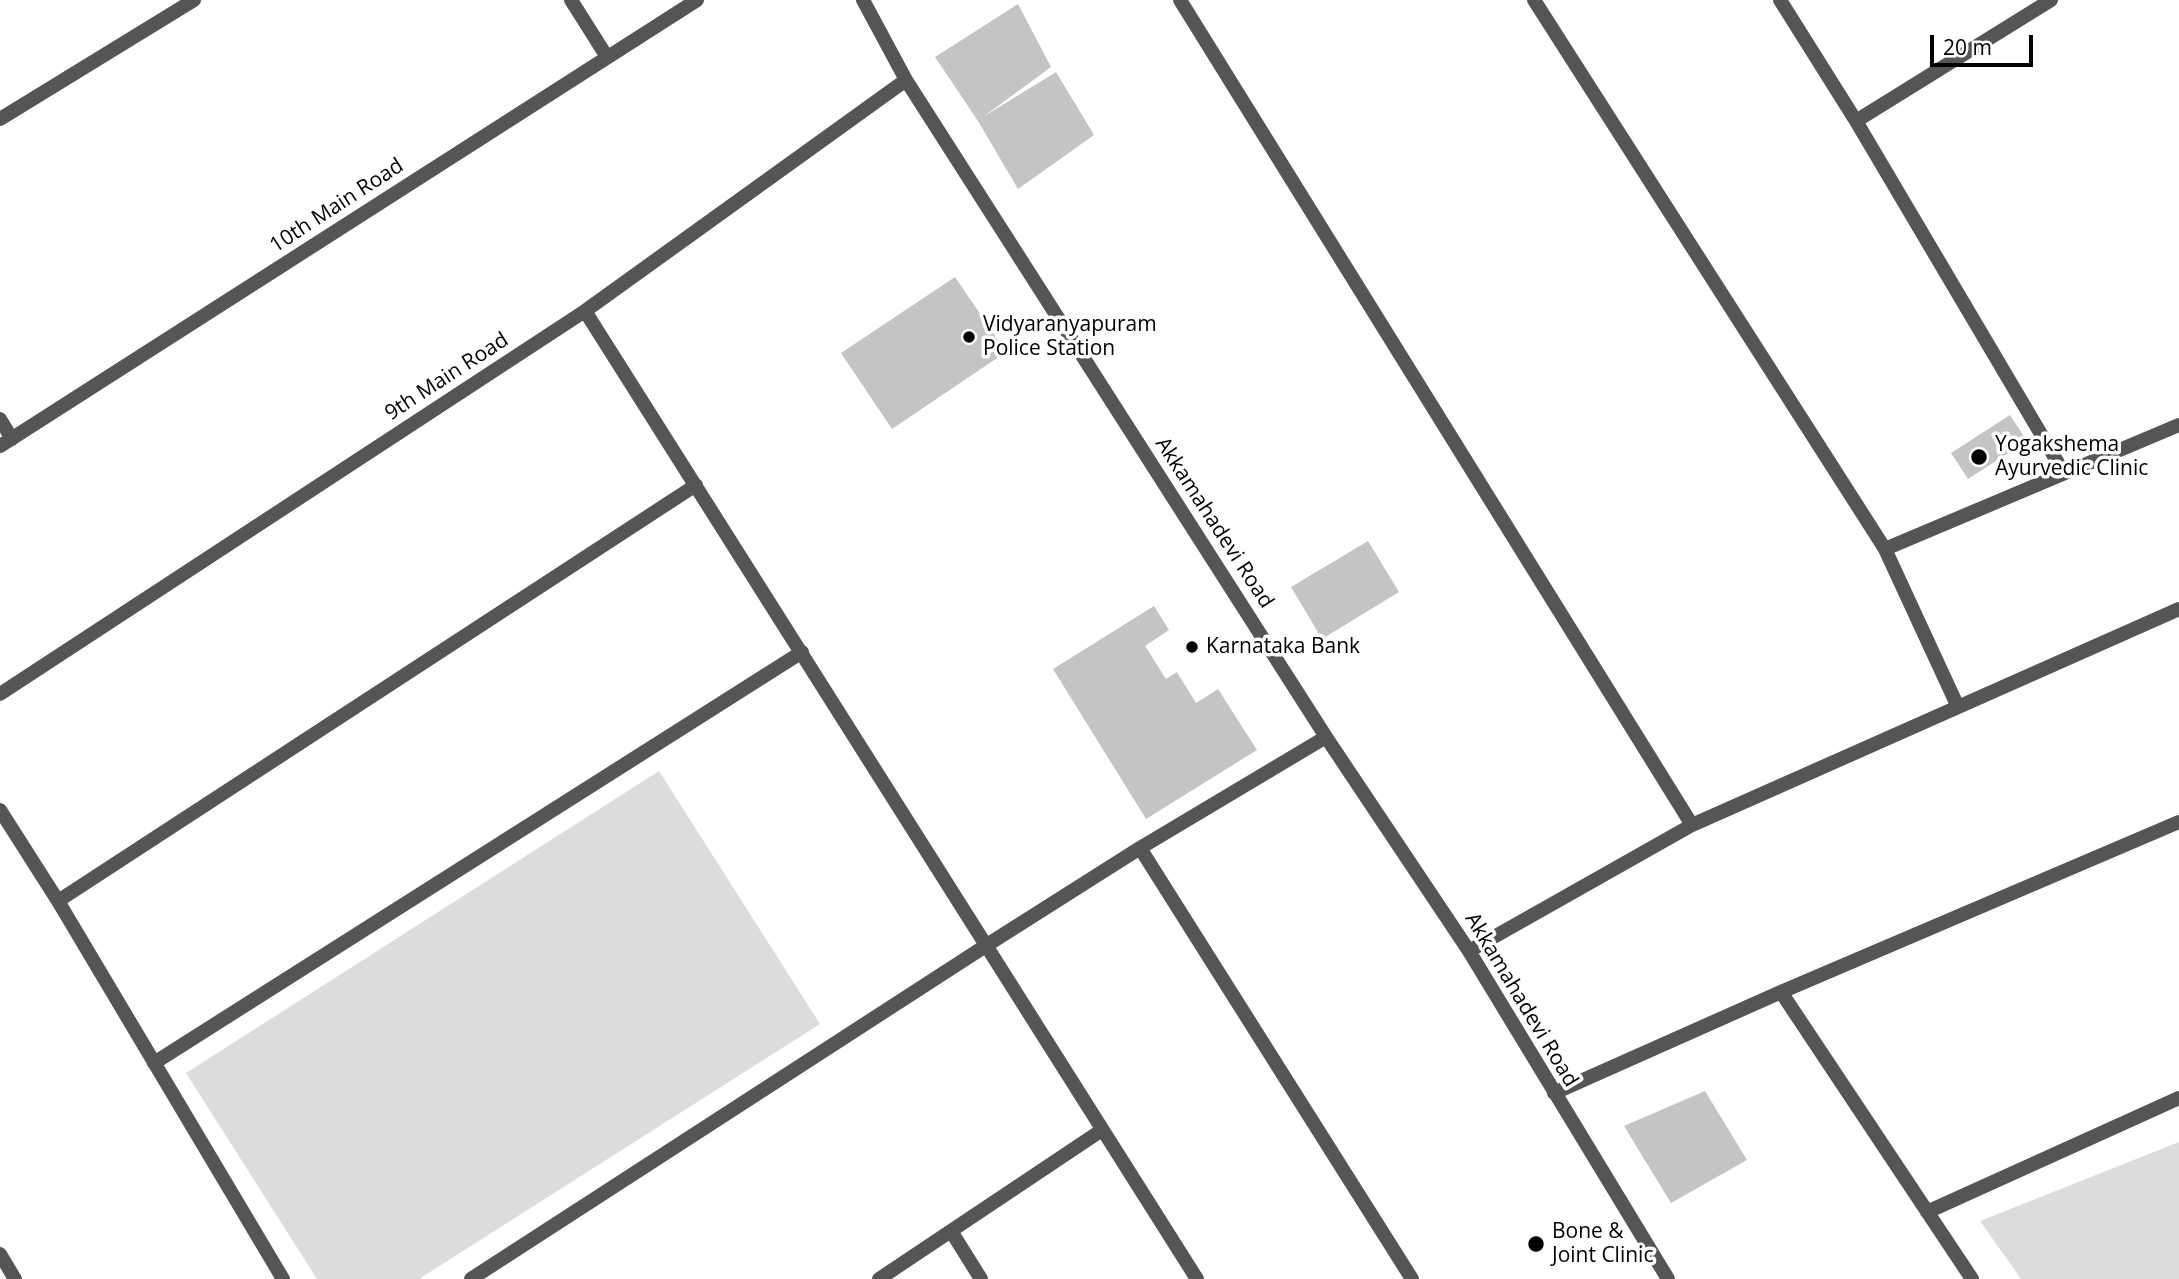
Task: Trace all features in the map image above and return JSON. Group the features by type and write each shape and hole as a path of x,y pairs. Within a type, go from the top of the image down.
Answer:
{"street":[{"path":"0,119 194,0"},
{"path":"571,0 607,57"},
{"name":"10th Main Road","path":"6,442 696,0"},
{"name":"Akkamahadevi Road","path":"863,0 906,79 1326,737 1469,951 1668,1279"},
{"path":"1180,0 1692,825"},
{"path":"1534,0 1885,549 1958,707"},
{"path":"1780,0 1856,121 2064,473"},
{"path":"1856,121 2051,0"},
{"name":"9th Main Road","path":"0,694 586,311 906,79"},
{"path":"586,311 1197,1279"},
{"path":"0,419 6,442"},
{"path":"1885,549 2179,425"},
{"path":"58,901 696,485"},
{"path":"1469,951 1692,825 2179,608"},
{"path":"154,1063 802,652"},
{"path":"471,1279 1140,848 1326,737"},
{"path":"0,810 58,901 283,1279"},
{"path":"1554,1093 1781,992 2179,822"},
{"path":"1140,848 1412,1279"},
{"path":"1781,992 1972,1279"},
{"path":"1927,1212 2179,1098"},
{"path":"879,1279 1102,1130"},
{"path":"951,1231 981,1279"},
{"path":"0,1254 15,1279"}],"shaded area":[{"path":"659,771 820,1024 419,1279 317,1279 186,1073"},
{"path":"2179,1142 2179,1279 2021,1279 1980,1221"}],"building":[{"path":"1018,4 1051,67 983,117 1056,72 1094,135 1018,189 978,121 935,57"},
{"path":"955,277 1006,352 892,429 841,353"},
{"path":"2010,415 2027,441 1968,479 1951,453"},
{"path":"1368,541 1399,592 1322,639 1291,587"},
{"path":"1154,606 1169,630 1145,646 1166,679 1177,672 1196,703 1218,689 1257,750 1146,819 1053,669"},
{"path":"1705,1091 1747,1160 1671,1203 1624,1126"}],"place":[{"name":"Vidyaranyapuram Police Station","path":"969,337"},
{"name":"Yogakshema Ayurvedic Clinic","path":"1979,457"},
{"name":"Karnataka Bank","path":"1192,647"},
{"name":"Bone & Joint Clinic","path":"1536,1244"}]}
